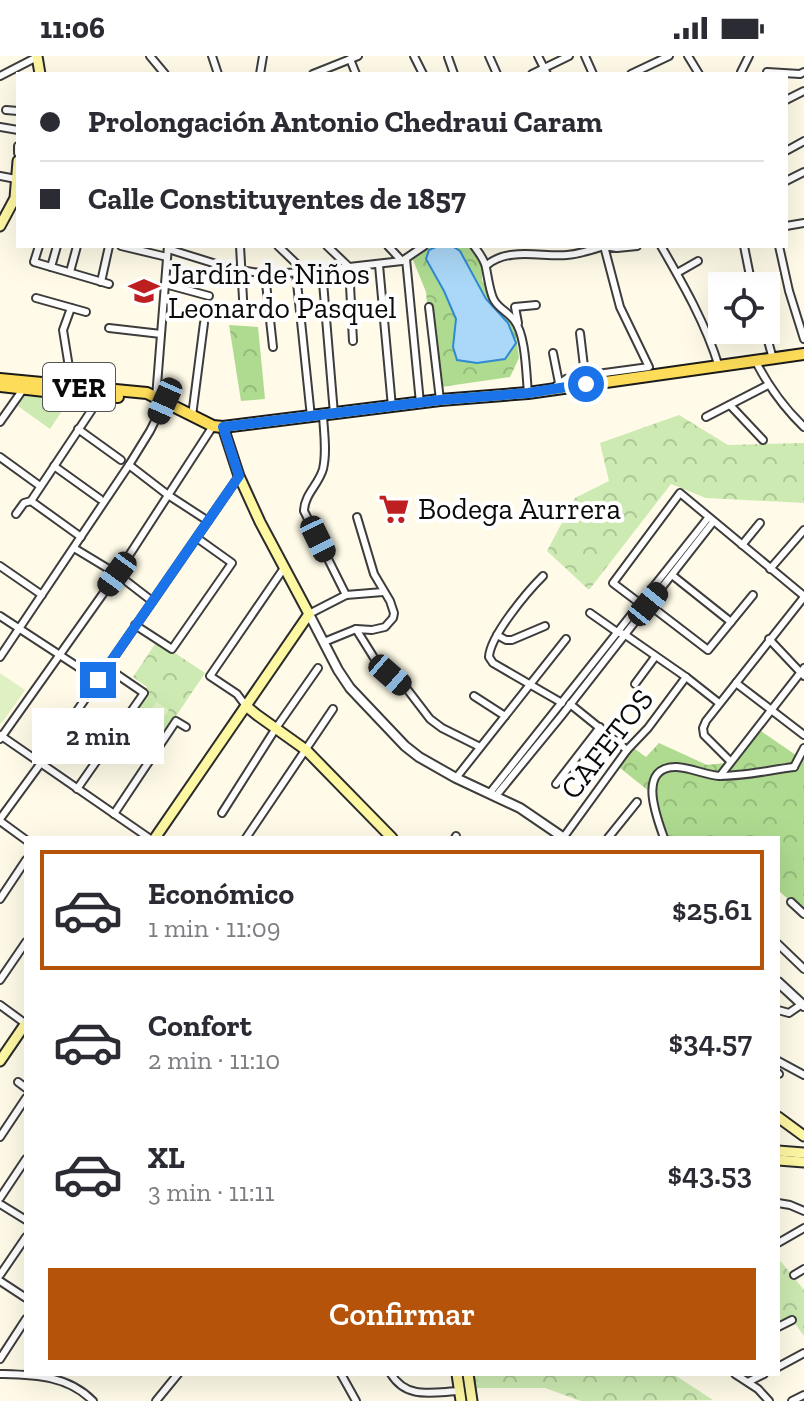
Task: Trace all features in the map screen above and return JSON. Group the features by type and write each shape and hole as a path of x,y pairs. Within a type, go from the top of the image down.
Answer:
{"main road":[{"path":"0,225 15,198 16,179"},
{"path":"153,836 309,614 239,476 218,426 528,393 554,386 804,354"},
{"name":"VER","path":"0,379 26,386 101,396 161,400"},
{"name":"VER","path":"0,386 137,391 218,426"},
{"path":"246,706 306,750 390,836"},
{"path":"0,1061 24,1027"},
{"path":"780,1118 804,1136"},
{"path":"780,1151 804,1153"},
{"path":"780,1160 804,1162"},
{"path":"457,1376 460,1396"},
{"path":"468,1376 472,1401"}],"street":[{"path":"150,56 163,72"},
{"path":"318,72 358,56"},
{"path":"538,56 546,71 569,56"},
{"path":"635,72 669,56"},
{"path":"741,72 749,56"},
{"path":"0,76 37,57"},
{"path":"350,59 355,72"},
{"path":"6,110 16,111"},
{"path":"0,176 16,179"},
{"path":"38,248 34,262 105,283 109,248"},
{"path":"51,267 56,248"},
{"path":"70,272 76,248"},
{"path":"129,248 167,257"},
{"path":"0,657 150,431 161,400 158,334 168,248"},
{"path":"171,248 240,270 265,274 379,265 404,260 421,248"},
{"path":"240,248 244,316"},
{"path":"280,248 305,272"},
{"path":"329,248 349,267 353,341"},
{"path":"390,248 404,260 420,403"},
{"path":"475,248 487,265"},
{"path":"504,248 507,255"},
{"path":"543,248 547,255"},
{"path":"553,353 554,386 566,379 585,375 649,367 620,307 605,248"},
{"path":"662,248 712,342 719,367"},
{"path":"745,248 750,272"},
{"path":"779,248 804,339"},
{"path":"518,326 495,302 487,265 507,255 547,255 580,250"},
{"path":"677,273 698,261"},
{"path":"379,265 392,407"},
{"path":"322,270 328,415 325,458 322,471 305,501 304,511 346,595"},
{"path":"296,273 311,417"},
{"path":"265,274 273,347"},
{"path":"165,284 209,296"},
{"path":"36,298 86,312"},
{"path":"528,393 515,307 536,305"},
{"path":"429,307 440,400"},
{"path":"71,308 63,330 72,387"},
{"path":"192,416 204,323"},
{"path":"109,328 158,334"},
{"path":"580,333 585,375"},
{"path":"769,344 773,359"},
{"path":"756,362 768,385 804,427"},
{"path":"706,417 768,385"},
{"path":"0,422 26,386"},
{"path":"16,514 24,503 31,501 101,396"},
{"path":"730,405 763,440"},
{"path":"149,836 1,737 218,426"},
{"path":"78,429 121,460"},
{"path":"0,457 40,486"},
{"path":"129,465 208,521"},
{"path":"54,466 100,499"},
{"path":"24,838 0,820 239,476"},
{"path":"730,761 704,735 706,721 804,596 680,493 613,583 708,650 753,595"},
{"path":"31,501 81,537"},
{"path":"324,642 356,629 385,627 393,618 390,601 374,574 357,517"},
{"path":"492,796 620,633 672,575 710,520"},
{"path":"645,605 710,520"},
{"path":"742,545 760,523"},
{"path":"770,569 804,530"},
{"path":"135,625 172,649 232,563 197,538"},
{"path":"74,548 117,574 152,601"},
{"path":"0,566 42,595"},
{"path":"246,706 237,694 210,676 284,568"},
{"path":"672,575 731,622"},
{"path":"543,576 497,635 489,657 493,663 566,704 627,750"},
{"path":"383,592 346,595 309,614 350,688 419,757 520,808 561,836"},
{"path":"590,613 686,677 719,703"},
{"path":"0,616 98,680"},
{"path":"497,635 512,640 545,626"},
{"path":"356,629 376,661 407,689 430,719 480,747"},
{"path":"456,778 566,639"},
{"path":"720,776 803,672 769,639"},
{"path":"635,684 655,657"},
{"path":"77,789 144,693 106,667"},
{"path":"222,813 318,668"},
{"name":"CAFETOS","path":"565,836 627,750 648,728 686,677"},
{"path":"736,683 804,735"},
{"path":"474,696 505,716"},
{"path":"247,836 333,709"},
{"path":"114,814 176,721 186,727"},
{"path":"556,784 600,727"},
{"path":"794,767 804,748"},
{"path":"663,836 652,795 653,783 665,769 681,767 720,776 794,767 804,774"},
{"path":"610,836 637,802"},
{"path":"0,899 24,863"},
{"path":"791,902 804,914"},
{"path":"0,980 24,945"},
{"path":"780,946 804,969"},
{"path":"780,984 803,1004 789,1013 780,1011"},
{"path":"0,1005 24,1023"},
{"path":"780,1062 804,1075"},
{"path":"18,1082 24,1086"},
{"path":"0,1137 24,1101"},
{"path":"24,1162 0,1201 24,1219"},
{"path":"780,1203 804,1211"},
{"path":"780,1242 804,1228"},
{"path":"24,1240 0,1278 24,1296"},
{"path":"794,1275 804,1269"},
{"path":"780,1326 792,1320"},
{"path":"0,1359 24,1322"},
{"path":"780,1366 804,1353"},
{"path":"0,1374 24,1375"},
{"path":"39,1376 65,1382 93,1401"},
{"path":"156,1401 176,1376"},
{"path":"342,1376 356,1401"},
{"path":"392,1376 399,1386 414,1392 460,1396"},
{"path":"738,1376 763,1393 769,1401"},
{"path":"748,1382 760,1376"},
{"path":"792,1401 804,1395"}],"green space":[{"path":"427,248 472,248 482,261 482,280 491,297 515,326 519,358 510,377 441,387 430,338 426,292 411,255"},
{"path":"229,325 258,327 265,399 241,401"},
{"path":"25,394 69,400 50,429 18,406"},
{"path":"679,415 728,445 804,443 804,503 706,498 671,484 589,590 547,551 575,498 609,481 600,443"},
{"path":"157,641 205,673 145,762 112,740 147,687 133,677"},
{"path":"0,673 25,690 1,724 0,723"},
{"path":"156,702 169,710 149,739 137,730"},
{"path":"761,731 804,759 804,914 780,892 780,836 664,836 650,792 620,768 631,746 646,757 659,743 707,765 734,762"},
{"path":"780,1260 804,1290 804,1336 791,1318 780,1320"},
{"path":"470,1376 676,1376 713,1400 581,1401 545,1388 473,1388"}],"water":[{"path":"455,248 460,251 486,299 508,323 516,343 505,359 477,363 457,360 453,347 456,319 426,259 429,250"}],"place":[{"name":"Jardín de Niños Leonardo Pasquel","path":"144,291"},
{"name":"Bodega Aurrera","path":"394,509"}],"route":[{"path":"98,680 239,476 223,427 586,384"}]}
